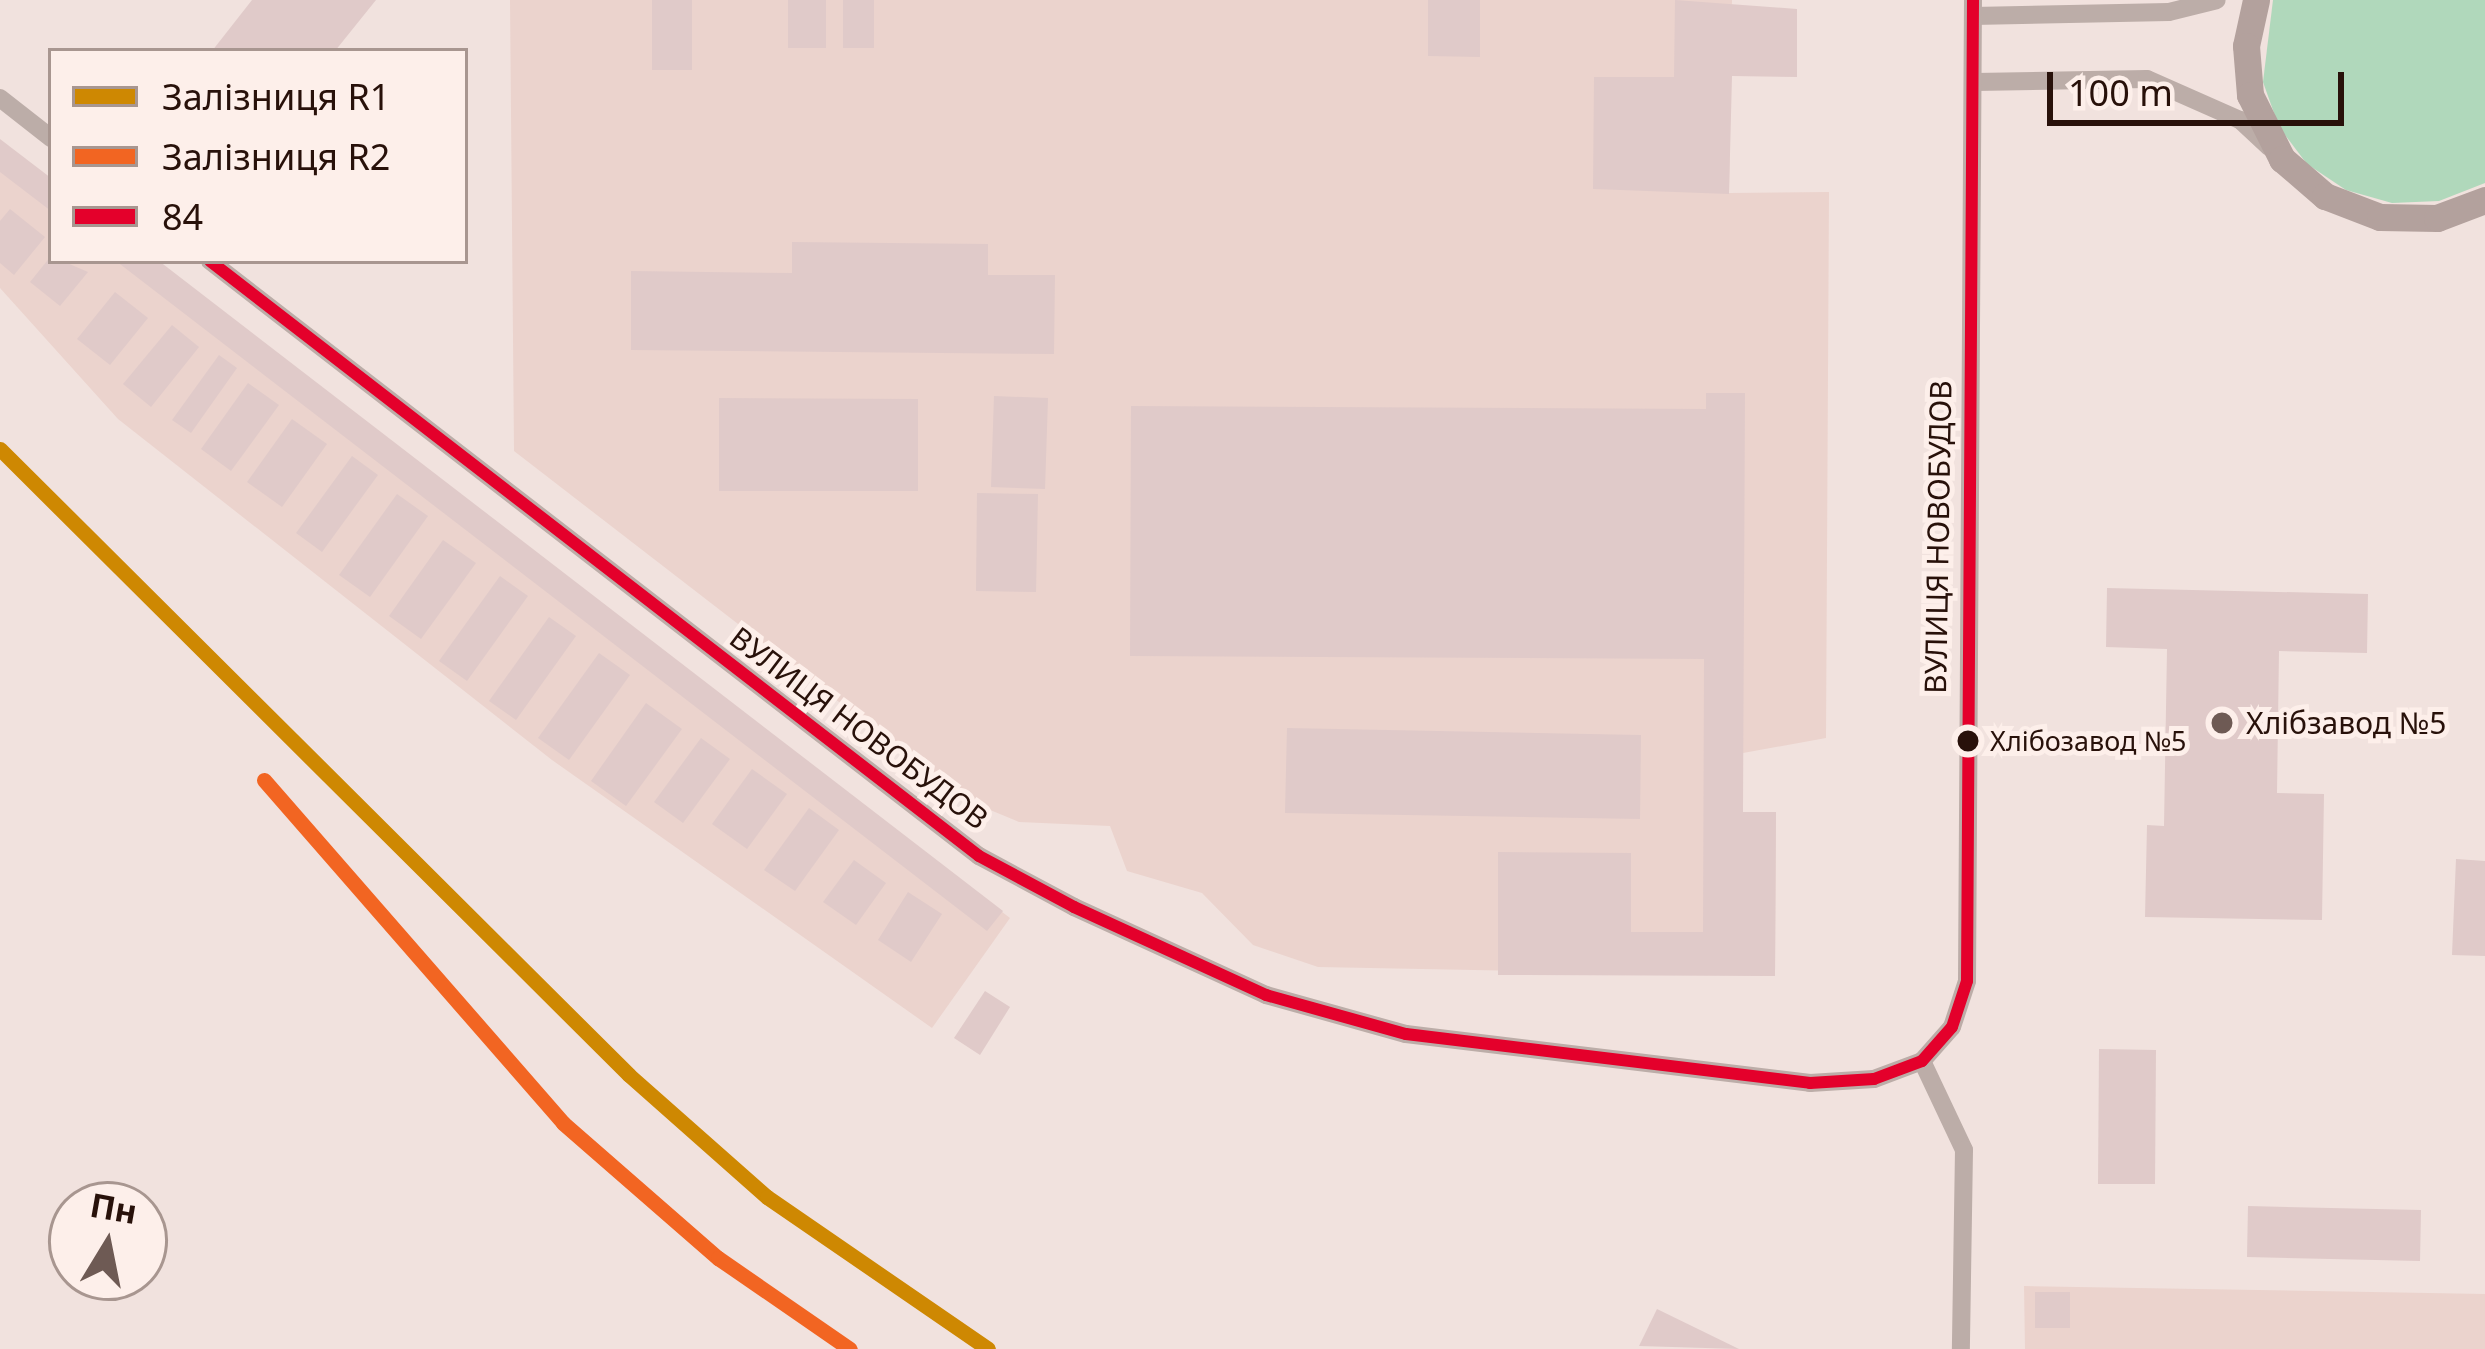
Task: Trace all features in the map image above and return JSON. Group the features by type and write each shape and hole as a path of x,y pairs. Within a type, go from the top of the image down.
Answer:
{"street":[{"path":"1973,8 2169,12 2217,0"},
{"path":"2256,0 2246,46 2250,95 2282,159"},
{"name":"ВУЛИЦЯ НОВОБУДОВ","path":"214,264 979,856 1074,907 1266,995 1406,1034 1810,1083 1874,1079 1922,1061 1952,1027 1967,981 1973,8"},
{"path":"1976,82 2147,79 2240,120 2325,196 2380,217 2438,218 2485,200"},
{"path":"0,98 48,136"},
{"path":"1922,1061 1964,1150 1961,1349"}],"shaded area":[{"path":"510,0 1732,0 1729,193 1829,192 1826,738 1743,753 1743,812 1776,812 1775,976 1318,967 1253,945 1202,893 1127,871 1110,826 1019,822 966,800 514,451"},
{"path":"0,159 48,192 48,264 150,264 1010,918 932,1028 552,760 118,419 0,288"},
{"path":"2024,1286 2485,1294 2485,1349 2025,1349"}],"green space":[{"path":"2273,0 2485,0 2485,183 2439,201 2392,203 2346,190 2307,164 2279,127 2263,82"}],"building":[{"path":"252,0 376,0 337,48 214,48"},
{"path":"652,0 692,0 692,70 652,70"},
{"path":"788,0 826,0 826,48 788,48"},
{"path":"843,0 874,0 874,48 843,48"},
{"path":"1428,0 1480,0 1480,57 1428,56"},
{"path":"1675,0 1797,9 1797,77 1732,76 1729,194 1593,189 1594,77 1674,77"},
{"path":"0,139 48,176 48,209 0,172"},
{"path":"10,209 45,237 14,275 0,263 0,221"},
{"path":"792,242 988,244 988,275 1055,275 1054,354 631,350 631,271 792,273"},
{"path":"48,260 48,264 70,264 88,272 60,306 30,282"},
{"path":"120,264 163,264 1003,911 987,931"},
{"path":"115,292 148,318 110,365 77,339"},
{"path":"172,325 199,347 151,407 123,384"},
{"path":"219,355 237,368 191,433 172,420"},
{"path":"248,383 279,405 231,471 201,449"},
{"path":"1706,393 1745,393 1743,812 1776,812 1775,976 1498,975 1498,852 1631,853 1631,932 1703,932 1704,659 1130,656 1131,406 1706,409"},
{"path":"994,396 1048,398 1045,489 991,487"},
{"path":"719,398 918,399 918,491 719,491"},
{"path":"292,419 327,444 282,507 247,482"},
{"path":"352,456 378,475 322,552 296,533"},
{"path":"977,493 1038,494 1036,592 976,591"},
{"path":"397,494 428,516 370,597 339,575"},
{"path":"443,540 476,563 421,639 389,616"},
{"path":"500,576 528,596 467,681 439,661"},
{"name":"Хлібзавод №5","path":"2107,588 2368,594 2367,653 2279,651 2277,793 2324,794 2322,920 2145,917 2147,825 2164,826 2167,649 2106,647"},
{"path":"549,617 576,636 516,720 489,701"},
{"path":"599,653 630,675 569,760 538,738"},
{"path":"646,703 682,729 626,806 591,781"},
{"path":"1287,728 1641,735 1640,819 1285,813"},
{"path":"701,738 730,759 683,823 654,802"},
{"path":"752,769 787,794 747,849 712,824"},
{"path":"809,808 839,830 795,891 764,870"},
{"path":"2456,859 2485,861 2485,956 2452,955"},
{"path":"854,860 886,883 856,925 823,902"},
{"path":"908,892 942,914 911,962 878,940"},
{"path":"985,991 1010,1007 980,1055 954,1038"},
{"path":"2099,1049 2156,1050 2155,1184 2098,1184"},
{"path":"2248,1206 2421,1210 2420,1261 2247,1257"},
{"path":"2035,1292 2070,1292 2070,1328 2035,1328"},
{"path":"1657,1309 1739,1349 1639,1346"}],"rail line":[{"name":"R1","path":"0,449 629,1075 767,1197 988,1349"},
{"name":"R2","path":"264,780 563,1123 718,1258 850,1349"}],"transit line":[{"name":"84","path":"214,264 979,856 1074,907 1266,995 1406,1034 1810,1083 1874,1079 1922,1061 1952,1027 1967,981 1973,0"}],"place":[{"name":"Хлібзавод №5","path":"2222,723"},
{"name":"Хлібозавод №5","path":"1968,741"}]}
